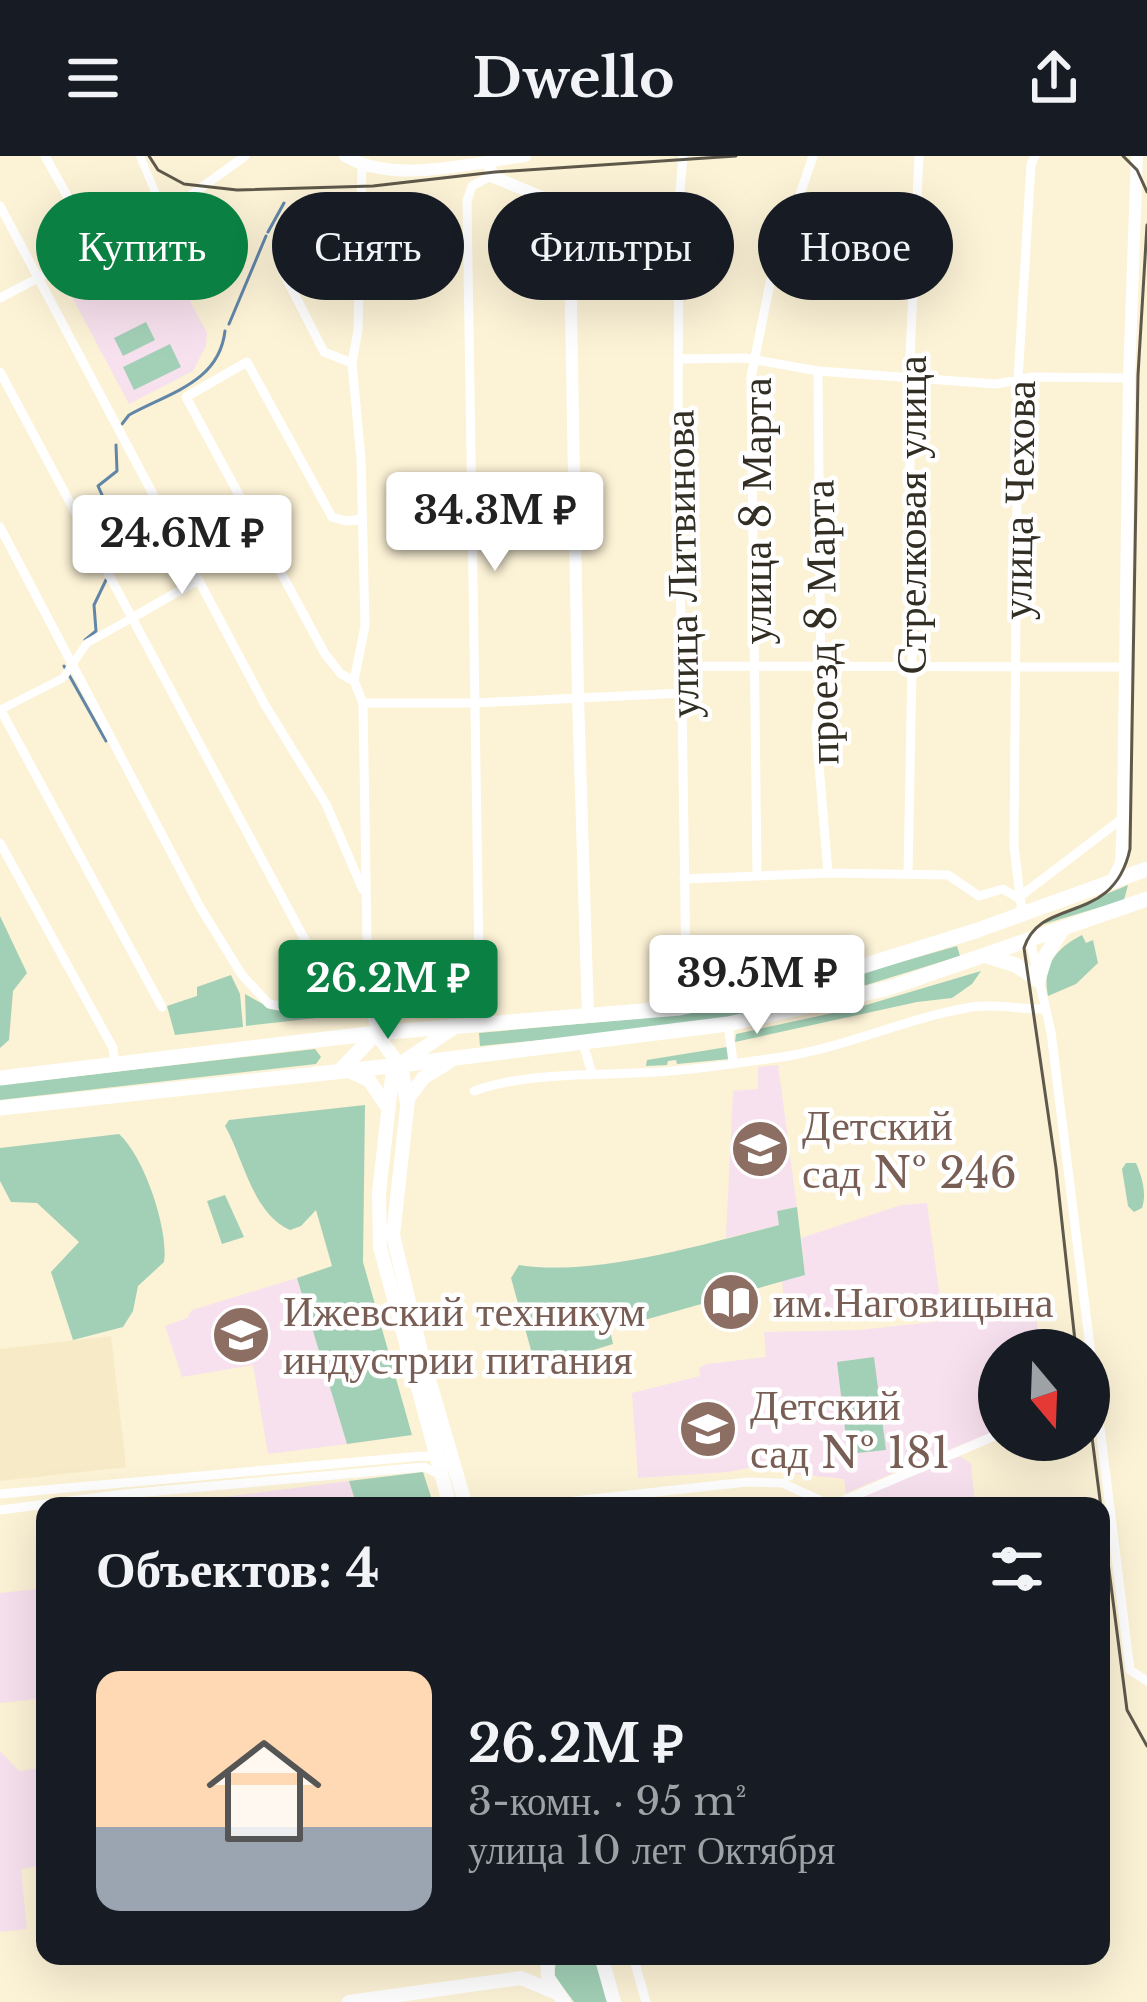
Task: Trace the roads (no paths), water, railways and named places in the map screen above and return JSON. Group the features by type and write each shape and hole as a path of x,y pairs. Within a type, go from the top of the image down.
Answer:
{"main road":[{"path":"0,1078 376,1033 680,1008 812,982 956,937 1020,906 1040,907 1147,869"},
{"path":"0,1108 728,1024 889,988 1147,899"},
{"path":"1030,940 1040,907"},
{"path":"987,956 1016,965 1039,980 1045,957 1064,928"},
{"path":"956,937 965,957 957,965"},
{"path":"463,1025 456,1041 465,1056"},
{"path":"450,1497 448,1473 380,1247 380,1192 390,1083 400,1065 463,1025"},
{"path":"376,1033 400,1065 406,1104 393,1235 438,1438 427,1460 448,1473 461,1497"},
{"path":"333,1071 376,1033"},
{"path":"324,1040 333,1071"},
{"path":"406,1104 430,1072 465,1056"},
{"path":"333,1071 369,1080 390,1113"},
{"path":"350,2002 398,1999 521,1978 535,1965"},
{"path":"546,1965 548,1978 561,1998"},
{"path":"603,1965 613,2002"},
{"path":"521,1978 561,1998"}],"street":[{"path":"45,156 65,192"},
{"path":"140,156 156,192"},
{"path":"192,192 245,156"},
{"path":"345,156 362,166 390,170 525,156"},
{"name":"улица Литвинова","path":"683,156 679,203 686,972"},
{"name":"улица 8 Марта","path":"757,874 751,377 770,283 813,156"},
{"name":"Стрелковая улица","path":"908,874 909,378 920,156"},
{"name":"улица Чехова","path":"1020,906 1014,846 1018,380 1035,156"},
{"path":"1112,881 1121,863 1123,818 1137,156"},
{"path":"490,160 491,176"},
{"path":"362,166 358,330 352,363 361,459 365,626 354,681 363,703 368,998 376,1033"},
{"path":"491,176 564,206 574,224 571,309 588,1016"},
{"path":"479,959 467,201 472,186 491,176"},
{"path":"0,206 36,277 0,298"},
{"path":"48,300 265,705 326,804 367,899"},
{"path":"297,300 324,352 352,363"},
{"path":"680,359 756,361 818,371 996,384 1032,377 1129,378"},
{"path":"354,681 341,674 326,654 186,397 247,362 332,517 362,519"},
{"name":"проезд 8 Марта","path":"818,371 821,665 816,729 828,873"},
{"path":"0,372 306,942"},
{"path":"0,526 200,907 256,992 269,1004 284,1007 368,998"},
{"path":"162,1007 0,710 63,678 87,643 198,580"},
{"path":"683,666 1124,667"},
{"path":"363,703 683,693"},
{"path":"684,879 757,874 948,875 979,896 1003,889 1020,906 1123,818"},
{"path":"0,843 113,1048 116,1065"},
{"path":"1030,940 1051,1032 1084,1329"},
{"path":"474,1091 494,1084 662,1072 823,1049 966,1008 997,1004 1045,1009"},
{"path":"728,1024 733,1062"},
{"path":"583,1043 592,1074"},
{"path":"851,1497 978,1443"},
{"path":"0,1494 295,1466 427,1460"},
{"path":"101,1497 296,1479 427,1460"},
{"path":"1099,1461 1103,1497"},
{"path":"295,1466 296,1479"},
{"path":"123,1481 124,1494"},
{"path":"590,1497 747,1482 782,1483 814,1497"},
{"path":"0,1510 36,1505"},
{"path":"1110,1559 1130,1670 1147,1681"},
{"path":"636,1965 646,2002"}],"waterway":[{"path":"268,232 272,225"},
{"path":"229,324 266,236"},
{"path":"122,424 129,415 203,374 221,348 225,331"},
{"path":"110,572 127,550 98,486 117,471 116,445"},
{"path":"85,640 96,631 94,605 106,580"},
{"path":"64,666 106,741"}],"tram line":[{"path":"149,156 158,170 184,184 237,190 373,186 495,172 736,156"},
{"path":"1123,156 1137,170 1147,192"},
{"path":"1074,1329 1024,948 1045,921 1109,890 1130,849 1138,375 1147,225"},
{"path":"1095,1461 1100,1497"},
{"path":"1110,1578 1127,1710 1147,1746"}],"place":[{"name":"Детский сад № 246","path":"760,1149"},
{"name":"им.Наговицына","path":"731,1302"},
{"name":"Ижевский техникум индустрии питания","path":"241,1335"},
{"name":"Детский сад № 181","path":"708,1429"}]}
